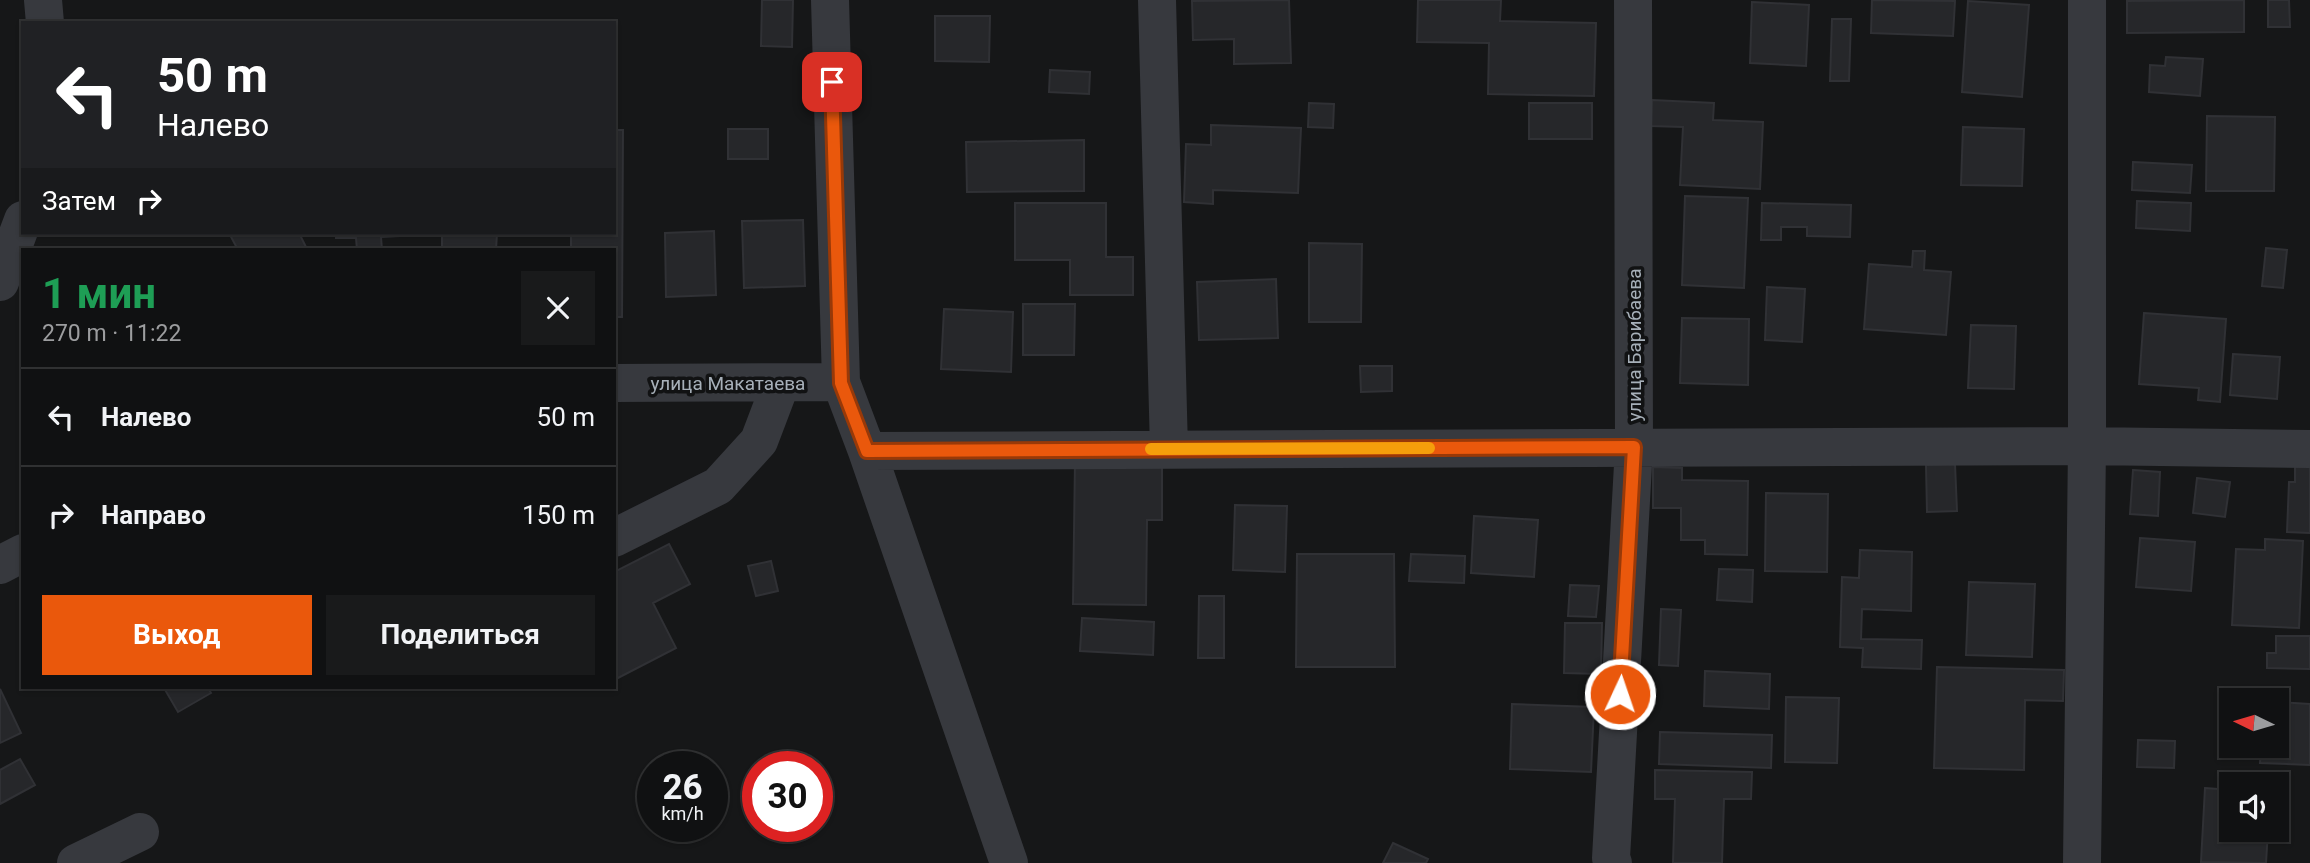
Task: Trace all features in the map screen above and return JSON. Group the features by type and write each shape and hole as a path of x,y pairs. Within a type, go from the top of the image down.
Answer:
{"street":[{"path":"43,0 45,21"},
{"path":"830,0 841,383 1009,863"},
{"path":"1157,0 1169,449"},
{"name":"улица Барибаева","path":"1612,860 1634,447 1633,0"},
{"path":"2082,863 2087,446 2087,0"},
{"path":"0,282 21,225"},
{"name":"улица Макатаева","path":"616,383 841,383"},
{"path":"616,537 718,486 759,441 781,383"},
{"path":"867,451 2087,446 2310,449"},
{"path":"0,565 21,554"},
{"path":"76,863 140,832"}],"building":[{"path":"762,0 793,0 792,47 761,46"},
{"path":"1289,0 1291,63 1234,64 1234,39 1193,40 1192,1"},
{"path":"1418,0 1501,0 1500,21 1596,23 1594,96 1488,94 1489,43 1417,42"},
{"path":"1872,0 1955,1 1953,36 1871,33"},
{"path":"2244,0 2244,32 2127,33 2127,1"},
{"path":"2268,0 2289,0 2290,27 2268,27"},
{"path":"1968,1 2029,5 2022,97 1962,92"},
{"path":"1752,2 1809,5 1806,66 1750,63"},
{"path":"935,16 990,16 989,62 935,61"},
{"path":"1832,19 1851,19 1849,81 1830,81"},
{"path":"2166,57 2203,59 2200,96 2149,92 2150,65 2165,66"},
{"path":"1050,70 1090,72 1089,94 1049,92"},
{"path":"1652,100 1714,103 1713,120 1763,122 1760,189 1680,185 1683,127 1651,126"},
{"path":"1309,103 1334,104 1333,128 1308,127"},
{"path":"1529,103 1592,103 1592,139 1529,139"},
{"path":"2207,116 2275,117 2274,191 2206,191"},
{"path":"1211,125 1301,128 1298,193 1213,190 1213,204 1184,202 1186,144 1211,145"},
{"path":"1963,127 2024,129 2022,186 1961,185"},
{"path":"728,129 768,129 768,159 728,159"},
{"path":"616,130 623,130 622,317 616,317 616,248 571,248 571,235 616,235"},
{"path":"1084,140 1084,191 967,192 966,142"},
{"path":"2133,162 2192,165 2190,193 2132,190"},
{"path":"1685,196 1748,198 1744,288 1682,285"},
{"path":"2137,201 2191,203 2190,231 2136,228"},
{"path":"1015,203 1106,203 1106,257 1133,257 1133,295 1070,295 1070,260 1015,260"},
{"path":"1762,203 1851,205 1850,237 1807,236 1807,227 1781,227 1781,240 1761,240"},
{"path":"803,220 805,286 744,288 742,221"},
{"path":"714,231 716,295 666,297 665,233"},
{"path":"230,235 300,235 306,248 237,248"},
{"path":"336,235 399,235 381,237 382,248 357,248 356,238 336,238"},
{"path":"442,235 497,235 496,248 442,248"},
{"path":"1309,243 1362,244 1361,322 1309,322"},
{"path":"2266,248 2287,250 2283,288 2262,286"},
{"path":"1913,251 1925,251 1924,270 1951,272 1946,335 1864,329 1869,264 1912,267"},
{"path":"1276,279 1278,338 1199,340 1197,282"},
{"path":"1767,287 1805,289 1802,342 1765,340"},
{"path":"1023,304 1075,304 1074,355 1023,355"},
{"path":"944,309 1013,312 1011,372 941,369"},
{"path":"2144,313 2226,319 2220,402 2198,400 2199,388 2139,384"},
{"path":"1682,318 1749,319 1748,385 1680,383"},
{"path":"1971,325 2016,326 2014,389 1968,388"},
{"path":"2233,354 2280,357 2277,399 2230,395"},
{"path":"1360,366 1392,366 1392,391 1361,392"},
{"path":"1075,461 1162,463 1162,520 1147,520 1146,605 1073,604"},
{"path":"1955,464 1957,511 1927,512 1926,465"},
{"path":"2295,466 2310,467 2310,533 2287,532 2289,482 2295,482"},
{"path":"1653,467 1682,468 1682,480 1748,481 1747,555 1705,554 1705,540 1681,540 1681,508 1653,508"},
{"path":"2133,470 2160,472 2158,516 2130,514"},
{"path":"2197,478 2230,482 2225,517 2193,513"},
{"path":"1766,493 1828,494 1827,572 1765,571"},
{"path":"1235,505 1287,506 1285,572 1233,570"},
{"path":"1474,516 1538,520 1534,577 1471,573"},
{"path":"2140,538 2195,542 2191,591 2136,587"},
{"path":"2265,539 2303,541 2299,628 2232,625 2236,549 2265,550"},
{"path":"669,544 690,584 653,603 676,648 616,679 616,571"},
{"path":"1860,550 1912,552 1911,611 1862,609 1861,639 1922,640 1921,669 1862,667 1863,648 1840,647 1842,577 1859,578"},
{"path":"1297,554 1394,554 1395,667 1296,667"},
{"path":"1411,554 1465,556 1464,583 1409,581"},
{"path":"771,561 778,591 756,596 748,566"},
{"path":"1719,569 1753,570 1752,602 1717,600"},
{"path":"1969,582 2035,584 2032,657 1966,655"},
{"path":"1570,585 1599,586 1596,617 1568,616"},
{"path":"1199,596 1224,596 1224,658 1198,658"},
{"path":"1661,609 1681,610 1678,666 1659,665"},
{"path":"1082,618 1154,622 1153,655 1080,651"},
{"path":"1565,623 1602,623 1601,674 1564,673"},
{"path":"2276,636 2310,636 2310,669 2267,668 2267,653 2276,653"},
{"path":"1937,667 2064,670 2063,701 2025,700 2024,770 1934,768"},
{"path":"1705,671 1770,674 1769,709 1704,706"},
{"path":"0,689 21,733 0,743"},
{"path":"165,689 209,689 211,693 178,712"},
{"path":"1786,697 1839,698 1837,763 1785,762"},
{"path":"2289,703 2310,704 2310,765 2260,763 2260,758 2289,758"},
{"path":"1512,704 1594,707 1591,772 1510,769"},
{"path":"1660,732 1772,735 1771,768 1659,764"},
{"path":"2138,740 2175,741 2174,768 2137,767"},
{"path":"20,759 35,785 0,804 0,770"},
{"path":"1655,770 1752,772 1751,799 1724,799 1722,863 1673,863 1675,799 1655,799"},
{"path":"2205,788 2219,789 2219,842 2267,842 2266,863 2201,862"},
{"path":"1393,843 1428,859 1426,863 1383,863"}],"slow traffic":[{"path":"1151,449 1429,448"}],"route":[{"path":"832,82 841,383 867,451 1634,447 1620,694"}]}
